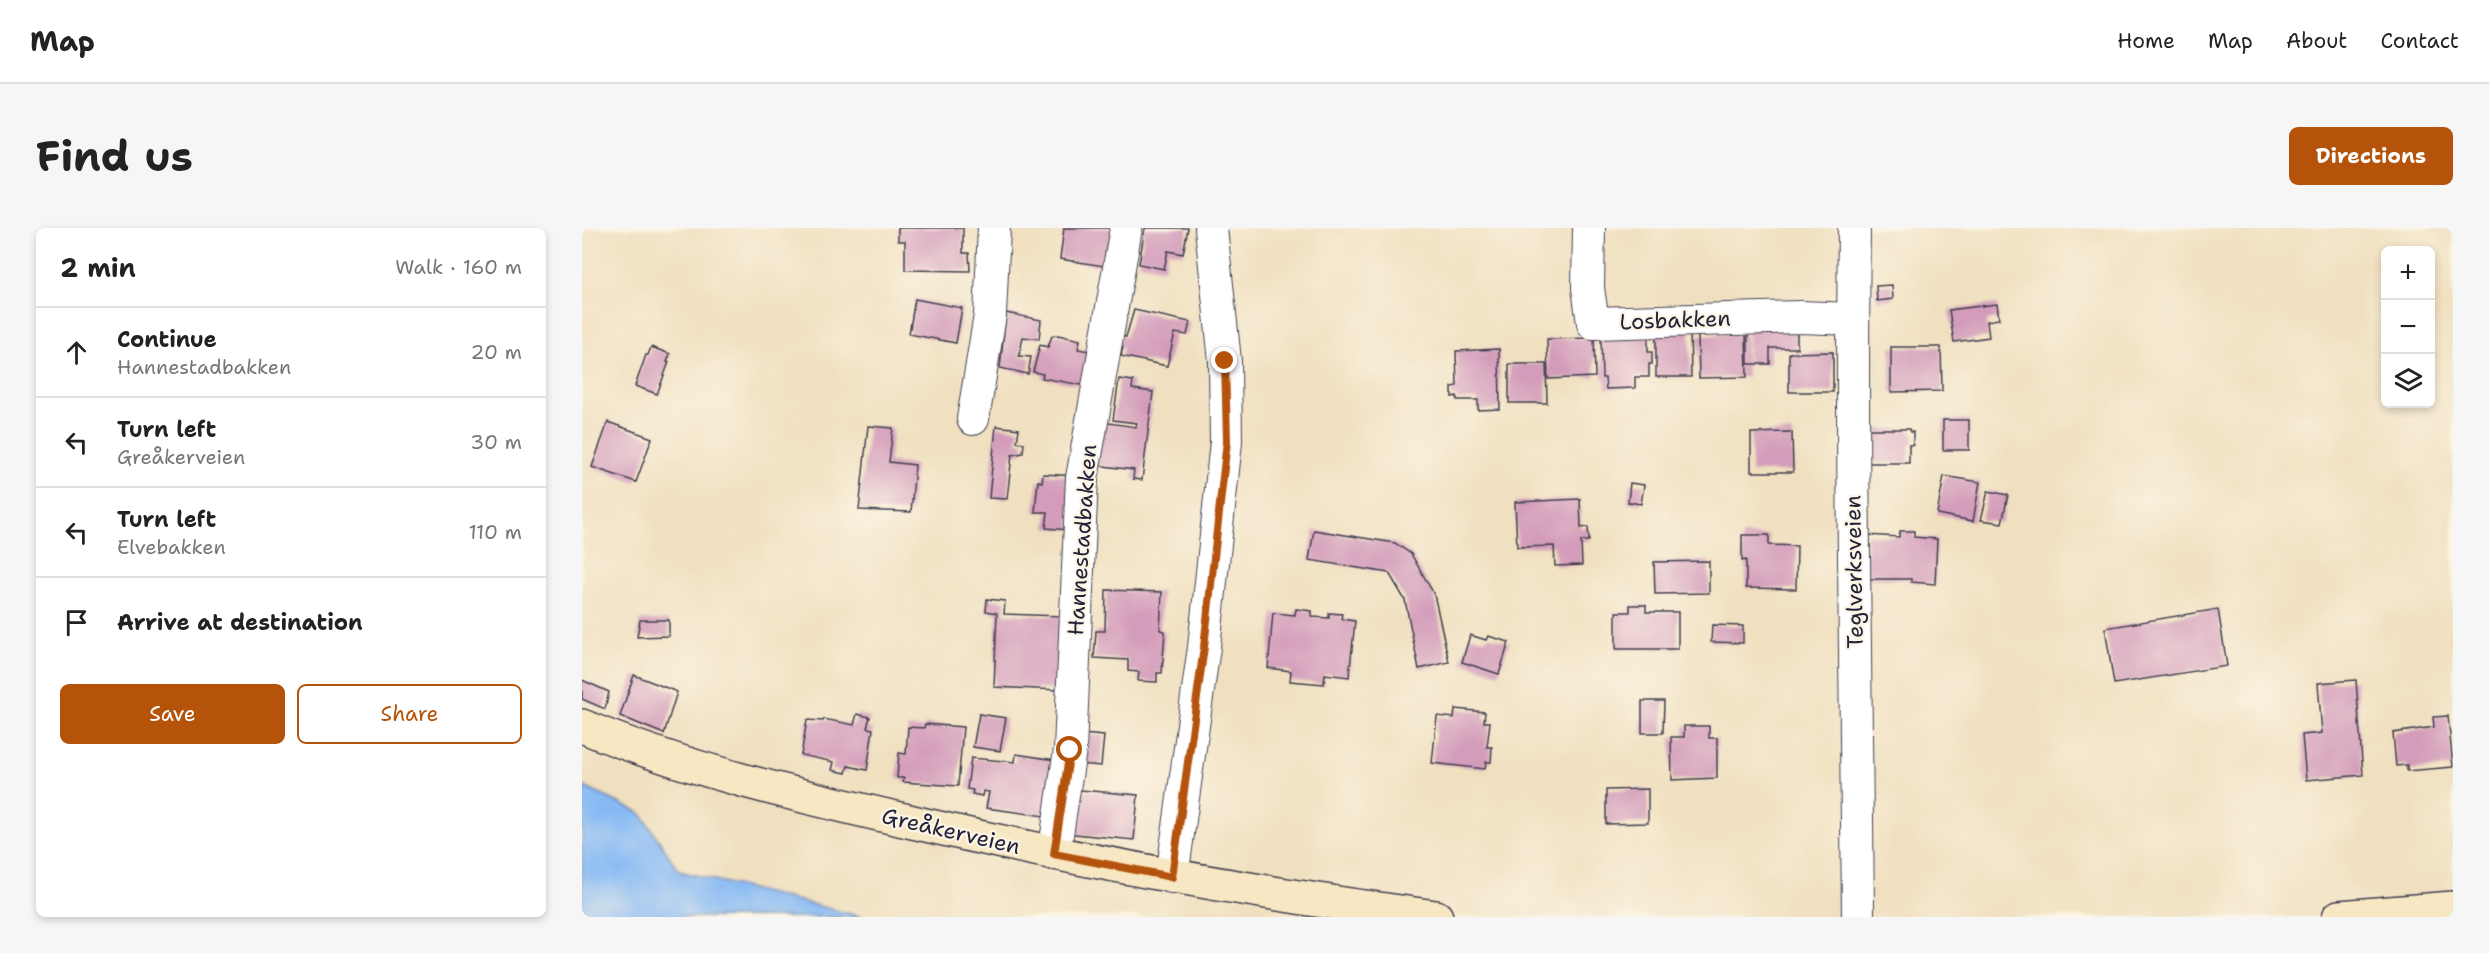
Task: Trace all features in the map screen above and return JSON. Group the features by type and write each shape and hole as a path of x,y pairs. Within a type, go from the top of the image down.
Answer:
{"main road":[{"name":"Greåkerveien","path":"582,726 686,764 804,797 1054,854 1272,894 1436,917"},
{"path":"2339,917 2453,908"}],"street":[{"path":"973,418 990,315 994,228"},
{"name":"Hannestadbakken","path":"1054,854 1070,750 1082,478 1126,228"},
{"path":"1172,877 1204,647 1227,441 1225,361 1211,228"},
{"name":"Losbakken","path":"1589,228 1588,288 1593,323 1800,317 1853,319"},
{"name":"Teglverksveien","path":"1854,228 1852,495 1856,602 1858,917"}],"water":[{"path":"582,786 641,813 679,871 863,917 582,917"}],"building":[{"path":"898,228 963,228 963,253 969,253 970,271 905,270 905,241 898,241"},
{"path":"1064,228 1116,228 1110,267 1060,259"},
{"path":"1145,228 1188,228 1183,254 1168,251 1164,269 1139,264"},
{"path":"1892,285 1893,299 1877,301 1876,286"},
{"path":"915,299 962,308 956,343 909,334"},
{"path":"1997,304 1999,319 1987,321 1989,337 1954,342 1949,310"},
{"path":"1134,310 1190,322 1187,335 1175,333 1167,366 1121,356 1123,347 1116,345 1118,335 1126,337"},
{"path":"1006,313 1041,320 1039,339 1023,337 1019,356 1031,357 1028,374 1000,368"},
{"path":"1748,326 1797,326 1797,348 1770,348 1770,364 1748,364"},
{"path":"1690,327 1691,377 1656,377 1656,328"},
{"path":"1746,334 1747,377 1699,378 1698,335"},
{"path":"1058,335 1080,340 1078,349 1094,352 1087,386 1042,378 1043,374 1033,372 1040,345 1048,347 1052,336"},
{"path":"1648,337 1648,352 1652,352 1649,377 1635,377 1635,388 1606,389 1605,378 1602,378 1601,338"},
{"path":"1594,338 1595,377 1548,379 1547,339"},
{"path":"651,347 670,354 657,394 635,386"},
{"path":"1891,347 1941,347 1942,391 1891,392"},
{"path":"1499,349 1500,409 1478,410 1478,400 1457,400 1457,396 1452,397 1452,387 1457,386 1456,351"},
{"path":"1833,352 1833,392 1789,392 1789,353"},
{"path":"1509,364 1546,364 1547,403 1509,403"},
{"path":"1119,379 1133,381 1132,389 1153,392 1142,480 1133,479 1134,470 1096,465 1102,422 1136,427 1137,423 1113,420"},
{"path":"1943,420 1969,420 1969,450 1943,450"},
{"path":"608,422 652,438 636,482 592,467"},
{"path":"868,426 893,428 889,462 915,465 911,512 859,510"},
{"path":"996,426 1019,429 1017,442 1024,443 1023,453 1012,455 1007,499 989,498"},
{"path":"1866,429 1909,429 1913,432 1913,445 1909,445 1909,463 1866,463"},
{"path":"1792,432 1793,472 1751,472 1751,433"},
{"path":"1043,474 1076,476 1070,530 1046,528 1048,512 1035,512 1038,481 1042,482"},
{"path":"1944,476 1980,482 1973,521 1937,514"},
{"path":"1630,483 1644,485 1641,504 1628,502"},
{"path":"1988,491 2008,495 2002,523 1981,520"},
{"path":"1580,499 1581,528 1588,527 1589,541 1581,541 1582,565 1555,566 1554,546 1517,547 1515,502"},
{"path":"1314,530 1395,543 1411,554 1434,594 1449,662 1419,669 1405,600 1389,573 1309,560"},
{"path":"1900,531 1914,531 1914,537 1937,539 1935,584 1911,582 1911,579 1865,579 1867,535 1899,537"},
{"path":"1742,535 1769,535 1769,545 1797,546 1796,589 1746,588 1746,560 1742,561"},
{"path":"1709,561 1709,593 1655,594 1654,562"},
{"path":"1106,590 1162,592 1160,630 1165,631 1162,673 1157,673 1157,682 1138,681 1139,672 1128,671 1128,660 1094,658 1096,631 1105,631"},
{"path":"987,599 1005,601 1004,614 1062,616 1059,690 994,687 997,613 986,611"},
{"path":"1630,605 1646,605 1646,612 1678,612 1678,649 1616,649 1616,612 1630,612"},
{"path":"1296,609 1312,611 1312,617 1329,618 1329,613 1342,614 1341,619 1355,621 1349,677 1325,674 1324,684 1290,681 1291,671 1268,668 1273,613 1295,615"},
{"path":"2218,609 2227,666 2114,684 2105,628"},
{"path":"640,620 669,620 669,636 637,637"},
{"path":"1712,625 1743,626 1743,643 1711,642"},
{"path":"1470,635 1486,640 1488,636 1509,642 1499,674 1462,662"},
{"path":"634,675 677,692 664,734 620,716"},
{"path":"582,680 609,692 605,709 582,699"},
{"path":"2356,680 2363,775 2306,780 2302,735 2322,733 2318,683"},
{"path":"1642,701 1664,701 1663,733 1642,733"},
{"path":"1455,709 1485,712 1484,722 1490,722 1487,747 1492,747 1491,762 1486,762 1485,769 1432,763 1437,716 1454,718"},
{"path":"857,714 870,717 867,728 873,729 867,770 848,766 846,773 832,770 834,762 801,755 807,720 823,721 824,719 854,725"},
{"path":"979,714 1006,718 1000,751 973,747"},
{"path":"2448,716 2453,767 2407,771 2407,765 2396,766 2393,733 2434,727 2433,717"},
{"path":"925,724 963,727 958,786 903,782 904,778 897,778 899,753 906,754 908,727 924,728"},
{"path":"1684,726 1709,726 1709,738 1717,738 1717,778 1672,780 1671,737 1684,737"},
{"path":"1082,734 1104,736 1101,766 1079,764"},
{"path":"1016,754 1055,760 1052,817 986,808 989,792 983,791 982,796 972,794 973,790 967,789 971,758 1015,762"},
{"path":"1069,789 1138,795 1134,840 1065,833"},
{"path":"1648,789 1648,823 1606,824 1606,790"}],"route":[{"path":"1070,750 1054,854 1172,877 1204,647 1227,441 1225,361"}]}
